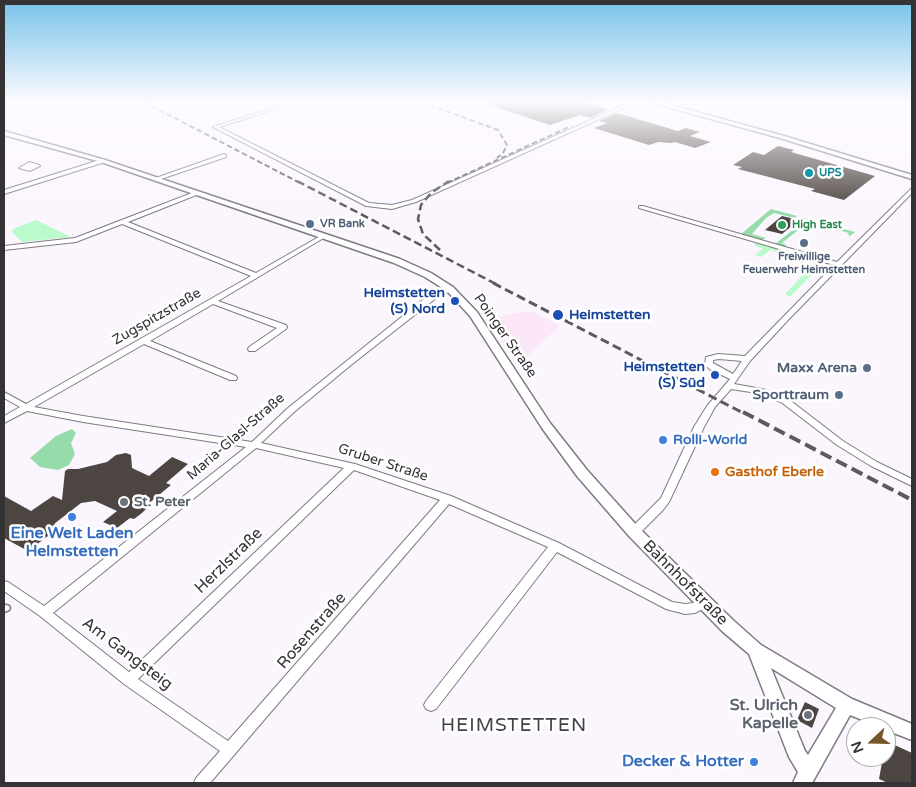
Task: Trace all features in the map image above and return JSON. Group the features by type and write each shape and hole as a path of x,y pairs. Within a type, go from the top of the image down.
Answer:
{"street":[{"name":"Poinger Straße","path":"19,139 103,161 324,236 411,267 450,289 474,314 560,445 634,532"},
{"path":"238,139 368,205 379,207 398,206 414,201 553,139"},
{"path":"784,139 912,177"},
{"path":"156,179 224,156"},
{"path":"4,192 103,161"},
{"path":"35,168 49,178"},
{"path":"732,382 747,359 786,317 912,190"},
{"path":"4,248 76,240 197,194"},
{"path":"641,206 838,264"},
{"path":"122,222 256,275"},
{"name":"Zugspitzstraße","path":"4,420 324,236"},
{"name":"Maria-Glasl-Straße","path":"44,613 254,445 291,410 348,363 437,293 450,289"},
{"path":"211,301 282,327 252,349"},
{"path":"143,341 233,378"},
{"path":"747,359 718,356 709,359 709,364 732,382 784,400 840,443 874,464 912,483"},
{"name":"Bahnhofstraße","path":"732,382 711,406 665,499 634,532 704,603 755,650 846,705 912,732"},
{"name":"Gruber Straße","path":"4,395 27,408 83,419 254,445 352,466 447,500 555,546 670,606 685,609 695,608 704,603"},
{"name":"Herzlstraße","path":"130,680 352,466"},
{"name":"Rosenstraße","path":"201,783 447,500"},
{"path":"431,705 555,546"},
{"name":"Am Gangsteig","path":"4,585 44,613 130,680 230,750"},
{"path":"755,650 805,777"},
{"path":"805,777 846,705"}],"shaded area":[{"path":"522,312 534,312 560,326 518,365 486,319"}],"green space":[{"path":"771,209 797,216 795,218 774,213 766,218 752,234 766,238 762,240 741,234"},
{"path":"803,218 855,232 850,236 848,235 849,233 808,222 782,243 786,245 785,247 775,244 803,222 800,219"},
{"path":"36,220 71,237 22,242 12,232 13,229"},
{"path":"756,243 822,264 790,297 785,294 814,263 770,250 761,257 755,255 763,249 754,245"},
{"path":"72,429 76,433 71,443 75,454 69,465 58,470 40,467 30,458 56,436"}],"building":[{"path":"629,139 700,139 711,142 695,148 675,142 658,142 649,145"},
{"name":"UPS","path":"778,146 794,150 791,152 875,176 844,200 811,191 815,189 738,169 742,167 733,165 753,152 764,155"},
{"name":"High East","path":"782,216 799,220 782,234 765,230"},
{"name":"St. Peter","path":"126,453 131,455 132,468 149,476 172,457 188,464 166,483 171,485 148,504 150,505 142,513 134,519 130,518 117,528 103,522 117,511 95,501 81,503 54,524 60,527 28,551 4,538 4,496 31,511 53,496 62,500 65,471 68,469 78,469 107,462 116,455"},
{"name":"St. Ulrich Kapelle","path":"805,702 819,709 812,728 797,720"},
{"path":"896,746 912,753 912,783 888,783 879,779 881,767 896,767"}],"railway":[{"path":"215,139 300,183"},
{"path":"497,158 503,153 507,145 503,139"},
{"path":"447,183 543,139"},
{"path":"297,181 496,284"},
{"path":"440,250 423,234 418,219 421,205 431,193 449,181"},
{"path":"493,283 745,414"},
{"path":"743,412 912,500"}],"place":[{"name":"UPS","path":"809,173"},
{"name":"VR Bank","path":"310,224"},
{"name":"High East","path":"782,225"},
{"name":"Freiwillige Feuerwehr Heimstetten","path":"804,243"},
{"name":"Heimstetten (S) Nord","path":"455,301"},
{"name":"Heimstetten","path":"558,315"},
{"name":"Maxx Arena","path":"867,368"},
{"name":"Heimstetten (S) Süd","path":"715,375"},
{"name":"Sporttraum","path":"839,395"},
{"name":"Rolli-World","path":"663,440"},
{"name":"Gasthof Eberle","path":"715,472"},
{"name":"St. Peter","path":"124,502"},
{"name":"Eine Welt Laden Helmstetten","path":"72,517"},
{"name":"St. Ulrich Kapelle","path":"808,715"},
{"name":"Decker & Hotter","path":"754,762"}],"district":[{"name":"HEIMSTETTEN","path":"514,726"}]}
